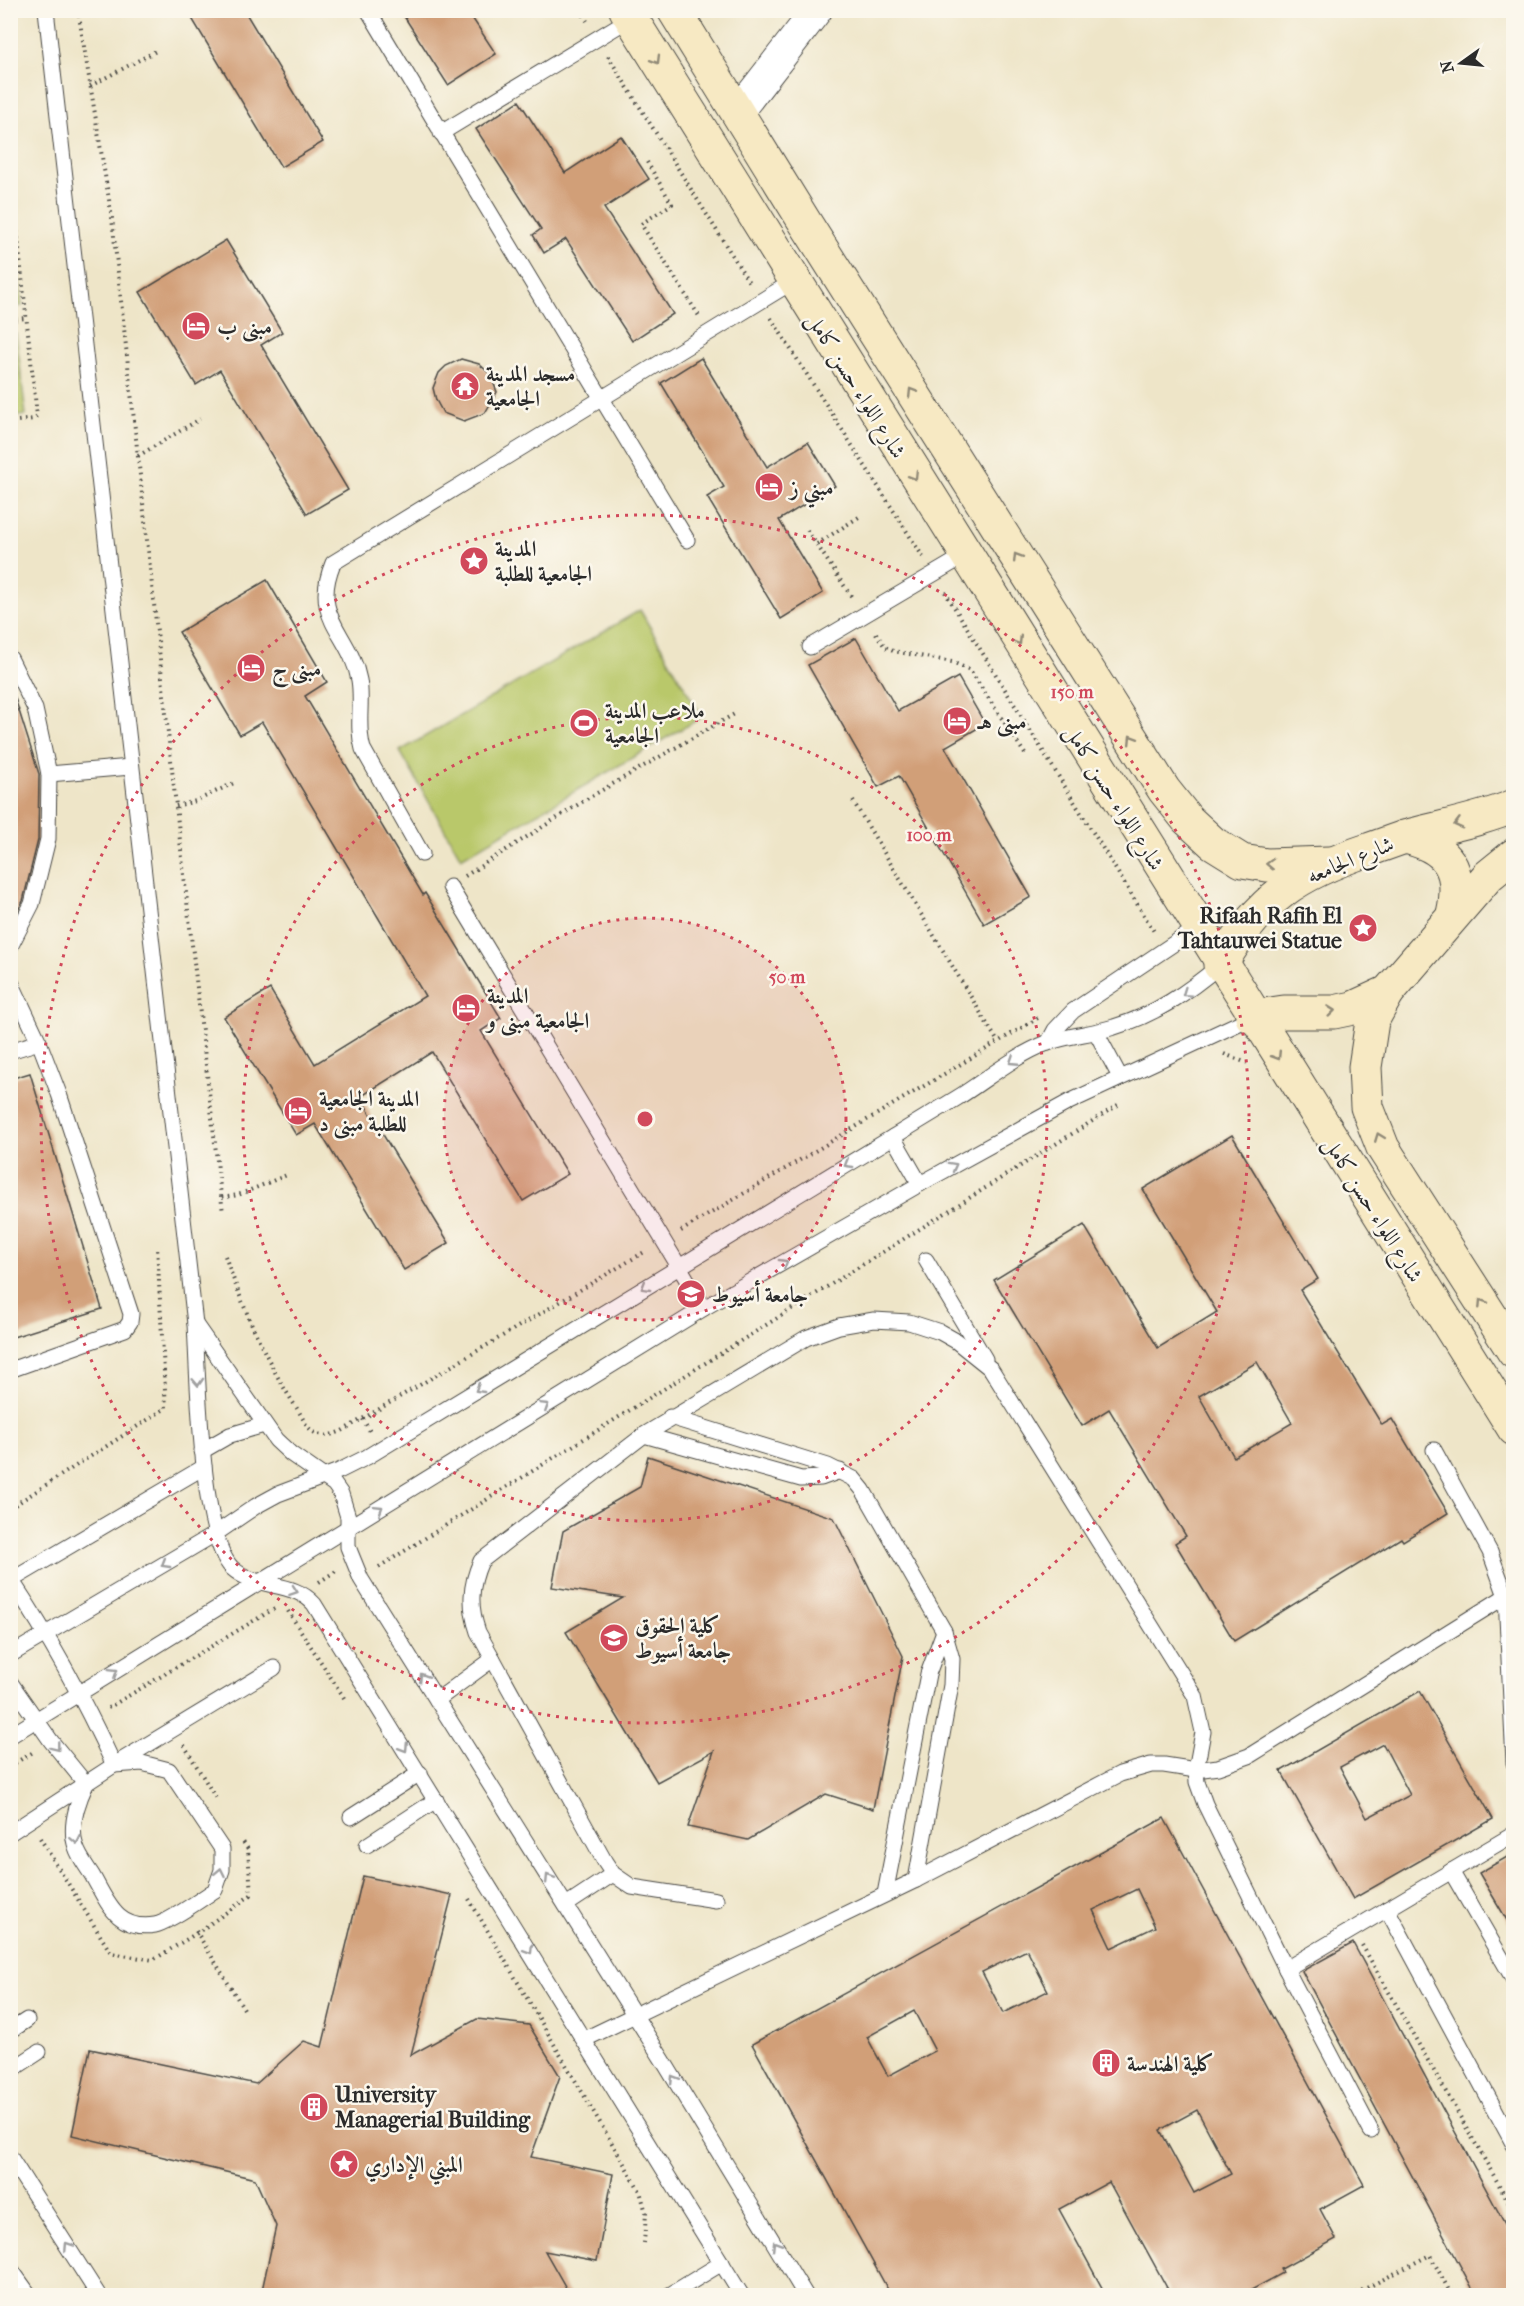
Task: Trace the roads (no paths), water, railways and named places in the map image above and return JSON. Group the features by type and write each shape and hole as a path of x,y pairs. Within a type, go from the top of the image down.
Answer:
{"main road":[{"name":"شارع اللواء حسن كامل","path":"674,10 806,224 1151,770 1187,819 1213,843 1242,861 1268,865 1329,863"},
{"name":"شارع اللواء حسن كامل","path":"628,14 771,249 1252,1017 1514,1429"},
{"path":"771,249 806,224"},
{"name":"شارع الجامعه","path":"1220,965 1236,939 1277,895 1302,877 1329,863 1404,837 1510,816"},
{"path":"1404,837 1426,842 1443,854 1454,872 1458,894 1453,914"},
{"path":"1252,1017 1284,1012 1334,1012 1353,1008 1388,992 1453,914 1488,876 1514,855"},
{"name":"شارع اللواء حسن كامل","path":"1388,992 1372,1021 1365,1067 1367,1107 1383,1148 1514,1352"}],"street":[{"path":"737,113 801,18"}],"lane":[{"path":"46,10 195,1324 202,1451 215,1534 224,1557 238,1573 257,1582 301,1593 314,1604 742,2295"},
{"path":"368,10 687,540"},
{"path":"441,133 597,39 628,14"},
{"path":"422,854 363,749 359,730 358,676 354,661 327,613 326,587 333,563 792,282"},
{"path":"810,647 964,556"},
{"path":"10,658 35,709 49,774 48,840 32,903 10,947"},
{"path":"49,774 132,767"},
{"path":"450,887 704,1308"},
{"path":"1048,1043 1055,1030 1072,1011 1197,928"},
{"path":"10,1655 215,1534 278,1494 325,1477 367,1457 893,1137 1010,1063 1048,1043 1130,1022 1173,1001 1220,965"},
{"path":"10,980 39,1042 58,1094 131,1314 130,1322 125,1329 10,1370"},
{"path":"10,1736 704,1308 920,1184 1069,1102 1252,1017"},
{"path":"1096,1032 1120,1077"},
{"path":"10,1051 39,1042"},
{"path":"893,1137 920,1184"},
{"path":"926,1260 991,1370 1195,1696 1203,1732 1196,1770 1197,1782 1205,1804 1286,1969 1371,2131"},
{"path":"716,1900 632,1887 613,1874 604,1862 478,1632 473,1616 472,1585 481,1561 644,1435 806,1338 839,1326 874,1320 909,1322 940,1332 956,1341 991,1370"},
{"path":"195,1324 264,1425 291,1454 334,1484 346,1505 350,1555 361,1579 566,1905 806,2295"},
{"path":"670,1418 840,1471 854,1479 863,1490 944,1631 952,1659 951,1685 916,1880"},
{"path":"202,1451 230,1435 264,1425"},
{"path":"644,1435 801,1479 821,1479 840,1471"},
{"path":"1434,1450 1490,1552 1510,1594 1514,1763"},
{"path":"114,1765 92,1718 47,1634 11,1580 204,1467"},
{"path":"585,2039 635,2017 916,1880 1120,1773 1136,1768 1164,1765 1196,1770 1226,1765 1250,1756 1510,1594"},
{"path":"885,1894 928,1674 944,1631"},
{"path":"437,1700 493,1659"},
{"path":"10,1833 114,1765 274,1668"},
{"path":"10,1682 51,1741 86,1784"},
{"path":"86,1784 78,1799 75,1814 76,1847 114,1914 128,1922 143,1926 158,1925 215,1890 222,1870 222,1849 169,1770 142,1763 114,1765"},
{"path":"351,1816 420,1773"},
{"path":"367,1845 436,1800"},
{"path":"1286,1969 1514,1833"},
{"path":"1451,1870 1514,1980"},
{"path":"566,1905 613,1874"},
{"path":"1386,1909 1514,2145"},
{"path":"10,2031 27,2020"},
{"path":"10,2071 39,2052"},
{"path":"10,2157 99,2295"},
{"path":"668,2295 722,2263"},
{"path":"10,2268 30,2295"}],"place":[{"name":"مبنى ب","path":"196,326"},
{"name":"مسجد المدينة الجامعية","path":"465,386"},
{"name":"مبني ز","path":"769,487"},
{"name":"المدينة الجامعية للطلبة","path":"474,561"},
{"name":"مبنى ج","path":"251,668"},
{"name":"مبنى هـ","path":"957,721"},
{"name":"ملاعب المدينة الجامعية","path":"584,723"},
{"name":"Rifaah Rafih El Tahtauwei Statue","path":"1363,928"},
{"name":"المدينة الجامعية مبنى و","path":"466,1008"},
{"name":"المدينة الجامعية للطلبة مبنى د","path":"298,1111"},
{"name":"جامعة أسيوط","path":"691,1294"},
{"name":"كلية الحقوق جامعة أسيوط","path":"614,1638"},
{"name":"كلية الهندسة","path":"1106,2063"},
{"name":"University Managerial Building","path":"314,2107"},
{"name":"المبني الإداري","path":"344,2164"}]}
